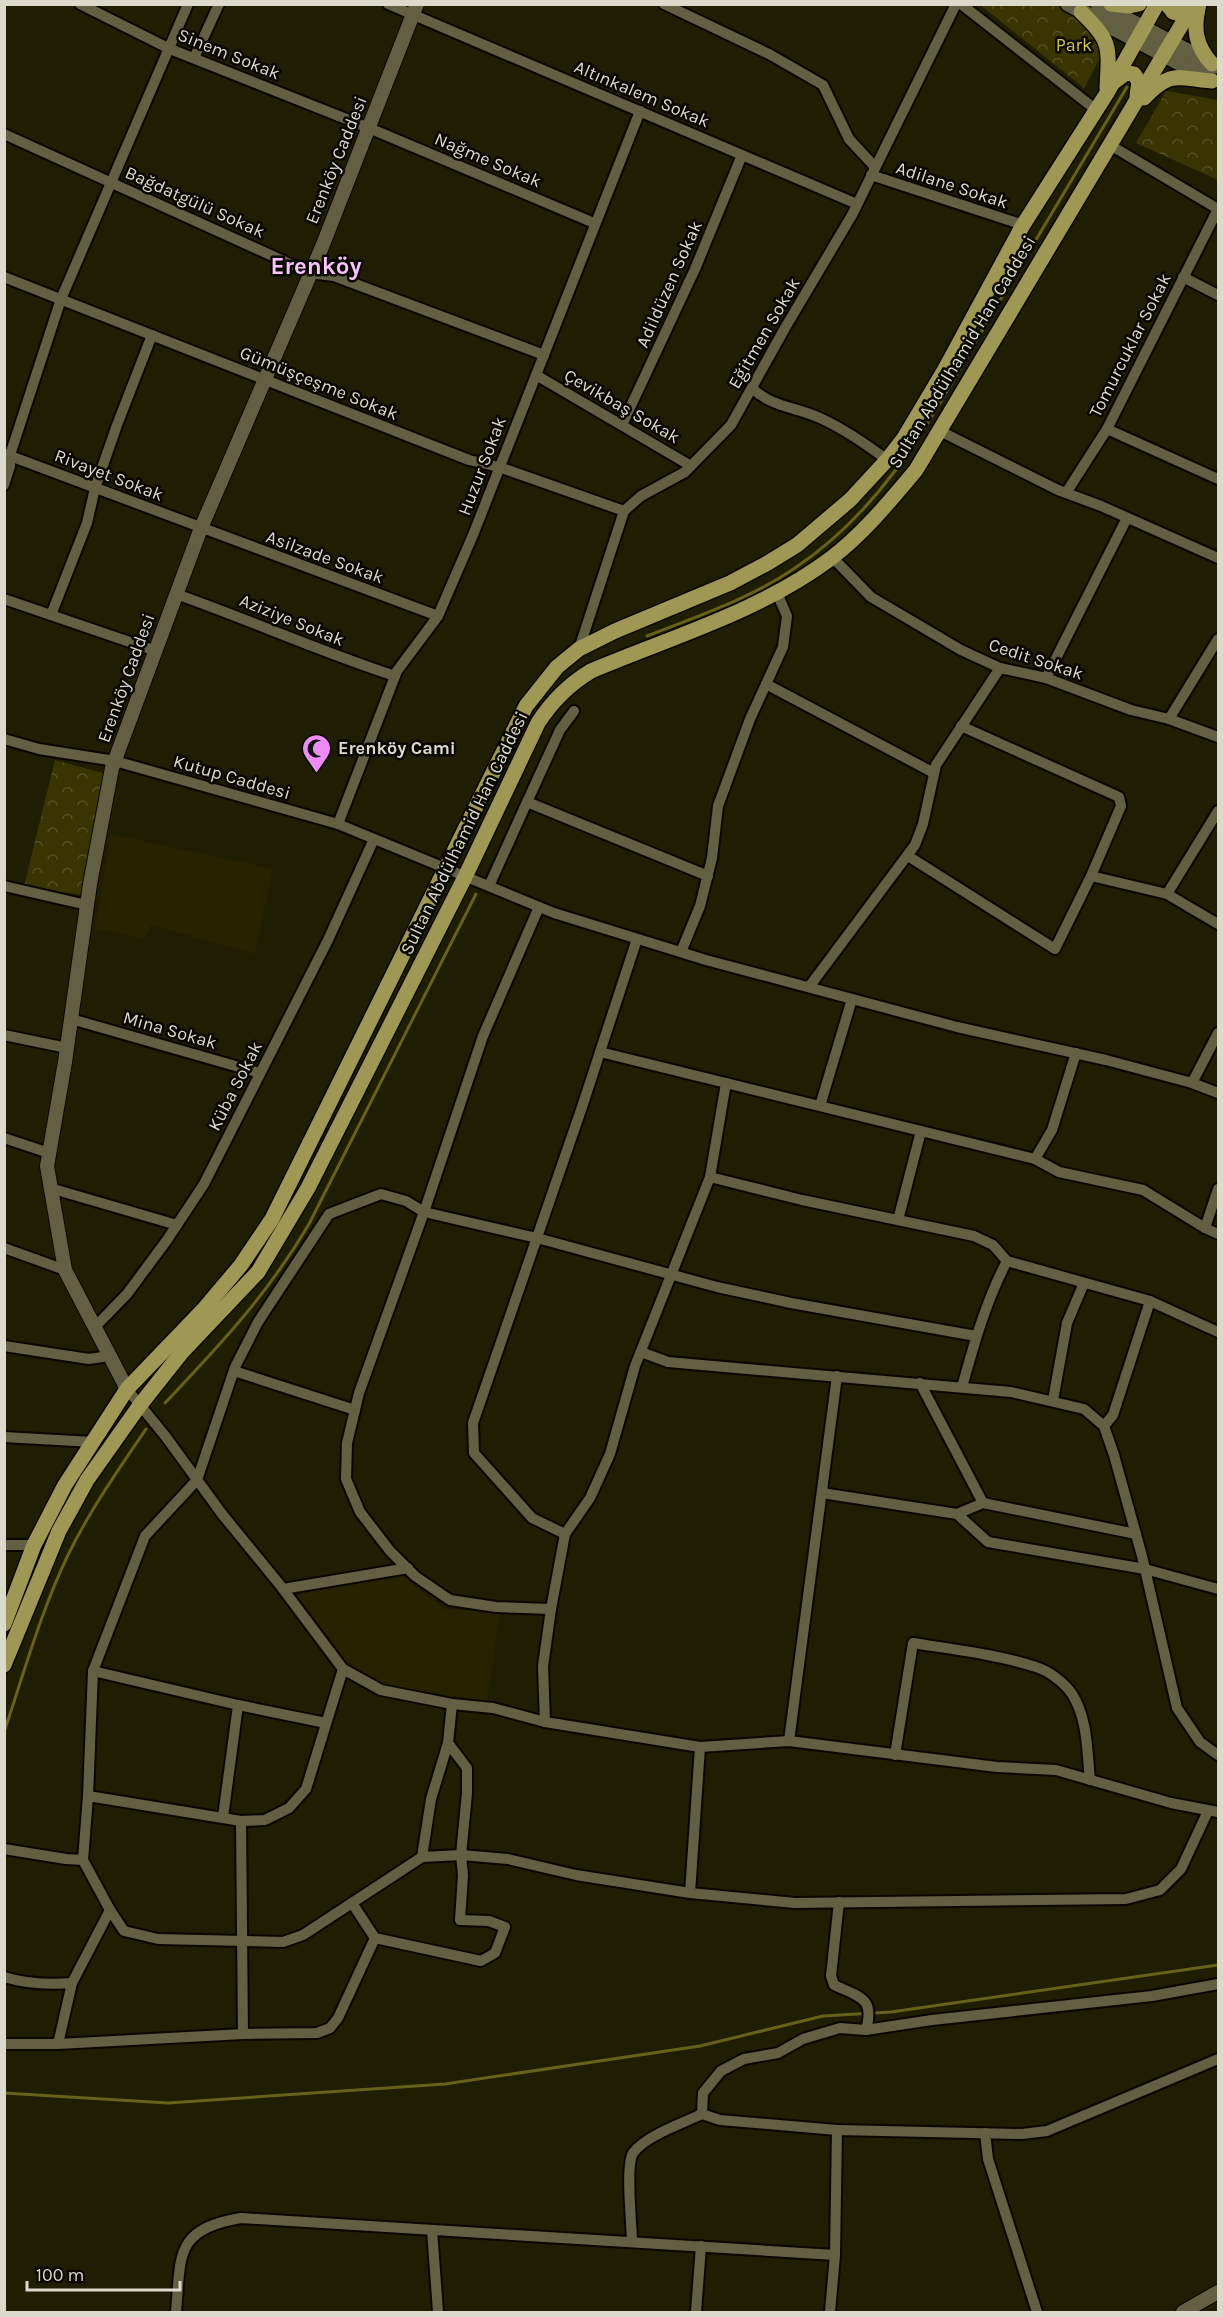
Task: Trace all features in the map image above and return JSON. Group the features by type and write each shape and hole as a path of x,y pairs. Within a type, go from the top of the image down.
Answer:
{"main road":[{"path":"1098,4 1140,35"},
{"path":"1111,4 1129,6 1139,4"},
{"name":"Sultan Abdülhamid Han Caddesi","path":"4,1624 34,1545 65,1485 127,1389 234,1274 272,1219 526,706 557,667 579,649 624,627 730,584 797,545 850,500 887,460 904,438 945,369 1023,225 1107,93 1157,4"},
{"path":"1167,4 1173,12 1180,14 1195,5"},
{"name":"Sultan Abdülhamid Han Caddesi","path":"4,1665 59,1531 87,1480 140,1405 182,1352 258,1272 308,1188 465,877 538,723 550,704 566,688 591,671 699,628 777,593 832,557 871,522 916,470 1195,5"},
{"path":"1195,5 1195,34 1200,49 1215,74"},
{"path":"1074,8 1140,35 1215,74"},
{"path":"1074,8 1094,24 1107,43 1109,63 1107,93"},
{"path":"1107,93 1121,75 1131,72 1134,74 1138,78 1139,87 1131,110"},
{"path":"1131,110 1158,84 1171,78 1215,74"}],"street":[{"name":"Sinem Sokak","path":"80,4 170,49 369,128"},
{"path":"4,485 10,466 7,455 61,299 188,4"},
{"path":"194,58 219,4"},
{"name":"Altınkalem Sokak","path":"388,4 415,10 640,111 857,204"},
{"path":"664,4 769,54 823,85 849,139 873,171"},
{"name":"Eğitmen Sokak","path":"624,511 641,496 685,472 731,425 857,204 956,4"},
{"path":"961,4 1095,109"},
{"name":"Erenköy Caddesi","path":"127,1389 64,1270 47,1166 67,1048 87,905 115,761 201,528 310,273 415,10"},
{"name":"Huzur Sokak","path":"338,824 394,676 438,616 640,111"},
{"name":"Nağme Sokak","path":"369,128 594,222"},
{"name":"Bağdatgülü Sokak","path":"4,134 310,273 334,276 544,355"},
{"path":"1110,145 1218,209"},
{"name":"Adildüzen Sokak","path":"622,425 695,269 742,155"},
{"name":"Adilane Sokak","path":"873,171 1023,225"},
{"name":"Tomurcuklar Sokak","path":"1066,493 1107,429 1218,209"},
{"name":"Gümüşçeşme Sokak","path":"4,277 469,460 499,467 624,511"},
{"path":"1183,278 1218,294"},
{"path":"51,615 87,523 95,488 152,334"},
{"name":"Çevikbaş Sokak","path":"536,375 691,466"},
{"path":"752,388 761,397 782,407 818,417 858,438 887,460"},
{"path":"1107,429 1218,479"},
{"path":"940,431 1066,493 1218,558"},
{"name":"Rivayet Sokak","path":"7,455 201,528"},
{"path":"579,649 624,511"},
{"path":"1046,678 1127,518"},
{"name":"Asilzade Sokak","path":"201,528 438,616"},
{"name":"Cedit Sokak","path":"832,557 871,597 961,650 1000,668 1046,678 1131,710 1169,718 1218,737"},
{"path":"681,952 700,906 708,876 718,806 750,719 783,647 787,616 777,593"},
{"name":"Aziziye Sokak","path":"177,594 394,676"},
{"path":"4,599 156,651"},
{"path":"1169,718 1218,639"},
{"path":"809,987 908,856 923,824 936,765 1000,668"},
{"path":"766,684 934,773"},
{"path":"489,886 560,730 574,711"},
{"path":"908,856 1055,949 1091,876 1121,806 1119,797 961,726"},
{"name":"Kutup Caddesi","path":"4,739 39,749 115,761 338,824 539,907 681,952 957,1027 1076,1053 1192,1083 1218,1093"},
{"path":"527,802 708,876"},
{"path":"1167,894 1218,811"},
{"name":"Küba Sokak","path":"94,1328 127,1294 204,1185 328,940 374,839"},
{"path":"1091,876 1167,894 1218,924"},
{"path":"4,886 87,905"},
{"path":"539,907 483,1036 424,1212 359,1393 347,1443 346,1479 360,1512 390,1551 415,1576 450,1600 496,1607 551,1608"},
{"path":"565,1534 532,1518 474,1453 473,1423 637,939"},
{"path":"820,1106 852,999"},
{"name":"Mina Sokak","path":"71,1019 260,1073"},
{"path":"1192,1083 1218,1033"},
{"path":"4,1035 67,1048"},
{"path":"600,1052 1035,1159 1059,1172 1143,1191 1218,1234"},
{"path":"1035,1159 1052,1130 1076,1053"},
{"path":"545,1722 543,1666 565,1534 590,1498 610,1454 641,1352 710,1177 726,1083"},
{"path":"898,1220 921,1131"},
{"path":"4,1138 49,1153"},
{"path":"710,1177 802,1200 974,1236 993,1245 1006,1261 1150,1301 1218,1332"},
{"path":"50,1188 177,1225"},
{"path":"1205,1228 1218,1189"},
{"path":"127,1389 140,1405 197,1480 222,1514 283,1589 343,1669 381,1690 452,1704 493,1708 545,1722 700,1747 789,1741 997,1767 1056,1770 1171,1803 1213,1811 1181,1869 1160,1890 1126,1899 795,1904 690,1893 576,1875 508,1859 461,1855 422,1857 303,1935 283,1942 158,1939 124,1931 110,1910 84,1860 93,1671 145,1536 197,1480 234,1371 258,1322 329,1214 381,1194 406,1201 424,1212 537,1239 672,1276 791,1303 976,1336"},
{"path":"4,1248 64,1270"},
{"path":"962,1387 976,1336 994,1286 1006,1261"},
{"path":"1053,1400 1066,1323 1084,1283"},
{"path":"1104,1426 1113,1415 1150,1301"},
{"path":"4,1346 88,1359 109,1356"},
{"path":"641,1352 668,1362 1011,1392 1084,1409 1104,1426 1114,1455 1145,1569 1177,1708 1200,1742 1218,1755"},
{"path":"234,1371 355,1410"},
{"path":"789,1741 837,1376"},
{"path":"920,1383 983,1503"},
{"path":"4,1437 93,1442"},
{"path":"822,1493 957,1514 983,1503 1136,1534"},
{"path":"957,1514 988,1542 1145,1569 1218,1589"},
{"path":"4,1545 34,1545"},
{"path":"283,1589 408,1569"},
{"path":"895,1755 913,1643 962,1650 1037,1667 1054,1676 1072,1694 1083,1721 1090,1780"},
{"path":"88,1796 241,1821 265,1820 289,1808 306,1789 343,1669"},
{"path":"93,1671 326,1723"},
{"path":"422,1857 431,1799 448,1743 452,1704"},
{"path":"223,1817 238,1705"},
{"path":"352,1904 375,1938 481,1961 495,1953 505,1928 489,1921 460,1920 463,1875 461,1855 467,1768 448,1743"},
{"path":"690,1893 700,1747"},
{"path":"241,1821 243,2034"},
{"path":"4,1849 84,1860"},
{"path":"839,1902 832,1982 864,1999 869,2012 866,2030"},
{"path":"58,2044 72,1983 110,1910"},
{"path":"4,2044 58,2044 243,2034 317,2033 330,2028 338,2018 375,1938"},
{"path":"4,1977 20,1982 50,1985 72,1983"},
{"path":"702,2114 703,2093 722,2071 744,2060 778,2053 803,2039 840,2028 866,2030 932,2020 1152,1996 1218,1984"},
{"path":"632,2242 630,2169 632,2155 641,2145 655,2136 702,2114 720,2120 837,2130 1022,2134 1047,2131 1218,2059"},
{"path":"830,2313 835,2255 837,2130"},
{"path":"985,2133 988,2159 1037,2313"},
{"path":"176,2313 183,2249 194,2236 208,2227 241,2218 835,2255"},
{"path":"432,2230 438,2313"},
{"path":"696,2313 701,2246"},
{"path":"1183,2313 1218,2292"}],"shaded area":[{"path":"110,834 273,869 255,954 151,925 145,938 95,929"},
{"path":"403,1575 444,1609 500,1613 487,1701 383,1685 350,1670 298,1599 302,1592"}],"green space":[{"name":"Park","path":"980,5 1057,5 1107,31 1109,41 1084,88"},
{"path":"1166,91 1218,100 1218,180 1136,143"},
{"path":"55,760 103,773 82,895 24,886"}],"waterway":[{"path":"647,636 723,606 778,579 828,543 857,516 907,455 928,422 1127,87"},
{"path":"165,1403 260,1296 309,1224 476,894"},
{"path":"4,1732 58,1576 95,1506 146,1429"},
{"path":"4,2093 168,2103 445,2084 700,2046 823,2016 891,2012 1218,1965"}],"place":[{"name":"Erenköy Cami","path":"317,774"}],"district":[{"name":"Erenköy","path":"316,266"}]}
